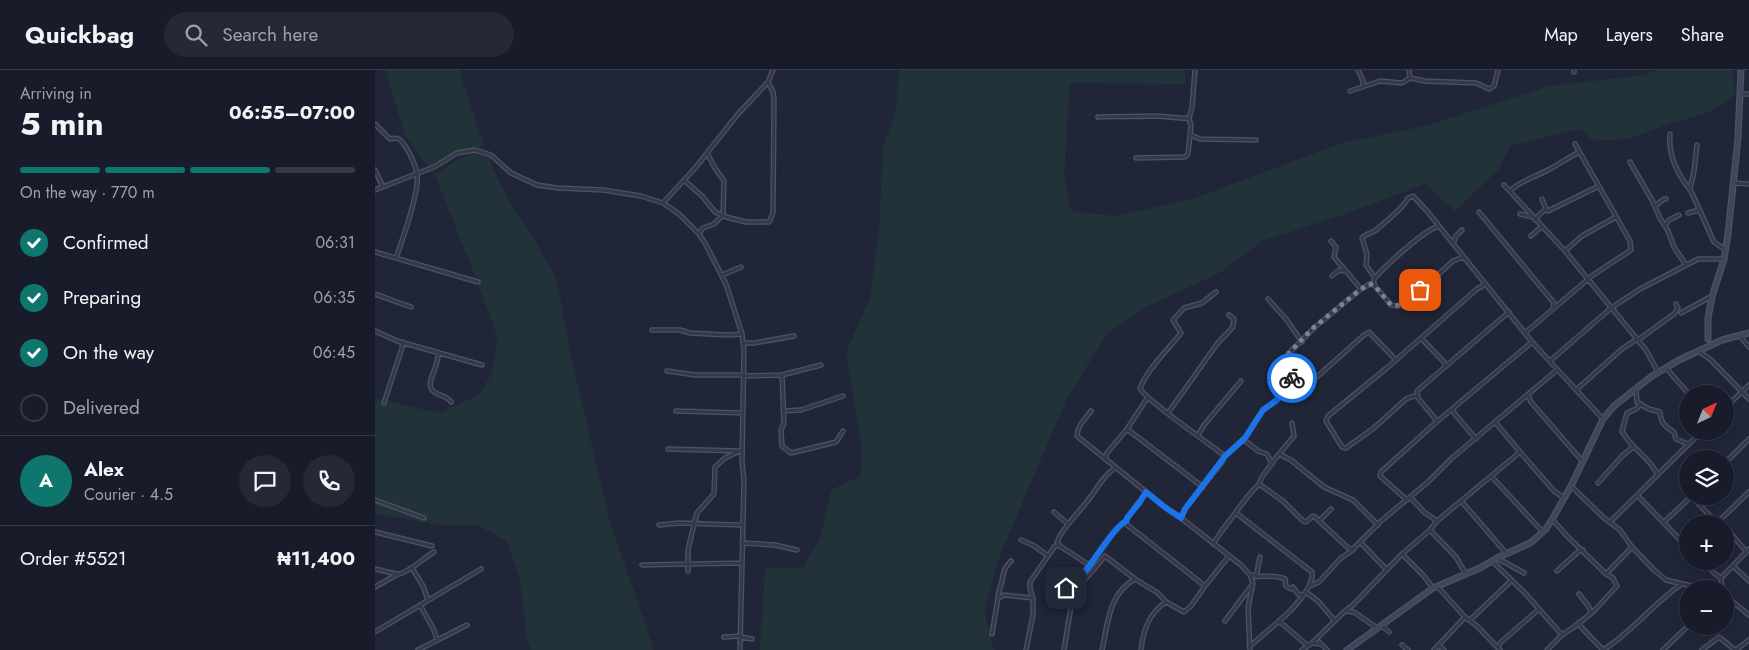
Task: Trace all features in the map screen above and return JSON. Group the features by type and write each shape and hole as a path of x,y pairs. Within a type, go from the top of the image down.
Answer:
{"street":[{"path":"663,203 738,114 768,82 773,70"},
{"path":"1136,158 1185,157 1188,154 1191,126 1189,118 1193,108 1195,70"},
{"path":"1358,70 1363,86"},
{"path":"1409,70 1409,78"},
{"path":"1350,91 1385,80 1402,83 1409,78 1425,81 1476,83 1489,89 1494,86 1498,70"},
{"path":"1706,347 1712,296 1725,250 1738,138 1741,70"},
{"path":"683,180 713,210 723,216 746,222 769,222 772,216 775,99 768,82"},
{"path":"1739,94 1749,94"},
{"path":"1098,117 1189,118"},
{"path":"375,124 390,139 396,137 400,139 407,148 417,174 417,187 397,258"},
{"path":"1670,134 1669,147 1676,168 1684,184 1690,189 1715,242 1725,250"},
{"path":"1190,135 1200,139 1256,140"},
{"path":"1526,332 1598,271 1631,250 1630,240 1616,217 1613,207 1575,144"},
{"path":"1690,189 1695,171 1697,145"},
{"path":"375,190 434,167 457,153 475,150 491,155 518,178 546,187 603,190 641,196 663,203 699,234 722,276 734,307 744,344 741,450 744,480 741,524 740,650"},
{"path":"1511,191 1522,182 1549,170 1579,152"},
{"path":"707,153 725,181 722,207 723,216"},
{"path":"1630,162 1655,206 1673,246 1683,259 1684,264"},
{"path":"375,170 383,187"},
{"path":"1733,183 1749,184"},
{"path":"1504,184 1565,251 1638,340 1658,372"},
{"path":"1548,211 1599,186"},
{"path":"1375,278 1366,265 1367,254 1362,238 1365,234 1376,230 1405,204 1408,198 1415,197 1533,342 1603,419"},
{"path":"1534,218 1546,209 1542,199"},
{"path":"1655,206 1666,199"},
{"path":"1688,214 1699,210"},
{"path":"1479,212 1554,303 1553,309"},
{"path":"1520,214 1534,218"},
{"path":"1665,225 1669,220 1679,215"},
{"path":"699,234 703,228 714,224 723,216"},
{"path":"1565,251 1582,236 1616,217"},
{"path":"1439,226 1433,228 1417,240 1375,278 1374,285 1391,305 1398,306 1431,281 1453,260 1463,257"},
{"path":"1531,236 1542,226"},
{"path":"1453,244 1456,236 1462,230"},
{"path":"1331,241 1335,247 1333,257 1361,289"},
{"path":"375,252 478,282"},
{"path":"1550,361 1611,308 1640,289 1664,278 1684,264 1703,258 1723,259"},
{"path":"722,276 741,267"},
{"path":"1332,276 1339,270 1346,272"},
{"path":"1374,285 1370,284 1361,289 1313,328 1287,356 1294,372 1306,383 1312,381 1369,332 1395,359"},
{"path":"1417,397 1414,396 1407,399 1374,428 1346,448 1342,447 1326,418 1481,286 1486,284"},
{"path":"1216,292 1202,304 1184,308 1173,320 1181,333 1154,365 1141,385 1141,391 1225,456"},
{"path":"375,294 411,307"},
{"path":"1681,313 1712,296"},
{"path":"1268,299 1287,320 1302,342"},
{"path":"1576,390 1622,349 1674,314 1678,308 1676,304"},
{"path":"1437,421 1417,397 1417,392 1509,312"},
{"path":"1168,413 1217,344 1233,327 1234,318 1229,315"},
{"path":"652,330 742,334"},
{"path":"375,331 403,342 482,365"},
{"path":"1348,650 1435,587 1530,543 1543,532 1553,519 1603,419 1614,406 1658,372 1713,344 1749,333"},
{"path":"1739,335 1749,347"},
{"path":"744,344 794,336"},
{"path":"1421,338 1444,362 1445,367"},
{"path":"1708,339 1713,344"},
{"path":"385,403 403,342"},
{"path":"1437,521 1380,474 1389,463 1437,421 1452,411 1533,342"},
{"path":"1698,351 1710,359 1749,399"},
{"path":"438,352 439,358 429,382 434,392 448,397 451,402"},
{"path":"667,371 696,375 782,375 821,365"},
{"path":"1666,368 1681,385"},
{"path":"1309,586 1319,582 1340,559 1351,553 1378,525 1428,482 1452,458 1557,370"},
{"path":"1181,518 1185,509 1225,456 1243,439 1263,410 1277,400 1282,388 1291,380 1294,372"},
{"path":"782,375 782,446 791,453 837,442 843,431"},
{"path":"1198,435 1204,425 1241,381"},
{"path":"1734,400 1749,385"},
{"path":"1636,390 1636,400 1660,412 1663,425 1674,432 1676,439 1688,444"},
{"path":"1528,395 1531,402 1583,462"},
{"path":"783,411 801,410 843,396"},
{"path":"1105,460 1107,454 1127,429 1148,397"},
{"path":"1641,404 1636,409 1627,413 1622,428 1623,434 1633,447 1651,463 1658,474"},
{"path":"676,411 743,413"},
{"path":"1091,411 1079,426 1077,436 1115,468 1241,565 1250,575 1253,584 1248,614 1249,649"},
{"path":"1452,411 1475,439"},
{"path":"1495,422 1555,491 1564,498"},
{"path":"1213,544 1295,434 1292,423"},
{"path":"1127,429 1203,486"},
{"path":"1243,439 1258,451 1267,454 1272,464"},
{"path":"1734,454 1749,439"},
{"path":"1610,522 1692,440"},
{"path":"1598,483 1622,456 1633,447"},
{"path":"668,449 741,450"},
{"path":"688,571 688,550 694,524 697,513 713,494 715,467 725,458 741,450"},
{"path":"1302,650 1353,605 1437,521 1520,452"},
{"path":"1279,454 1291,460 1324,487 1353,500 1378,525"},
{"path":"1026,650 1033,615 1033,598 1030,582 1068,524 1106,476 1115,468"},
{"path":"1492,476 1543,532"},
{"path":"1259,484 1283,501 1303,521 1309,521 1313,516 1347,547 1354,548"},
{"path":"1571,486 1604,518 1620,530 1632,547 1663,577 1679,583"},
{"path":"1066,588 1071,587 1111,536 1126,521 1146,492"},
{"path":"1727,515 1749,492"},
{"path":"1638,496 1679,538"},
{"path":"375,500 423,518"},
{"path":"1462,502 1507,554"},
{"path":"1664,522 1682,505"},
{"path":"1700,505 1709,515"},
{"path":"1319,521 1331,509"},
{"path":"1054,512 1068,524"},
{"path":"1236,513 1311,571 1313,577 1305,594 1289,612 1249,649"},
{"path":"1547,650 1617,586 1615,580 1605,574 1581,551 1553,519"},
{"path":"1126,521 1129,527 1205,586"},
{"path":"659,525 679,523 741,524"},
{"path":"1430,530 1456,557 1466,574"},
{"path":"375,532 432,546"},
{"path":"1734,536 1747,550 1734,565"},
{"path":"1021,540 1033,545 1048,556"},
{"path":"742,543 775,545 797,550"},
{"path":"1361,543 1387,570"},
{"path":"1056,544 1089,565"},
{"path":"1605,574 1632,547"},
{"path":"1557,571 1581,551"},
{"path":"375,588 412,568 423,558 434,552"},
{"path":"1402,554 1499,649"},
{"path":"1064,650 1073,594 1102,557 1107,556 1135,579 1158,593 1166,602 1184,612 1191,606 1229,556"},
{"path":"1225,621 1258,577 1260,557"},
{"path":"1497,558 1524,573"},
{"path":"992,634 998,591 1005,567 1011,561"},
{"path":"1492,561 1526,594 1562,635"},
{"path":"642,564 741,563"},
{"path":"1734,567 1749,581"},
{"path":"412,568 423,586 428,600"},
{"path":"375,569 399,574"},
{"path":"375,632 481,569"},
{"path":"1711,570 1721,578 1729,570"},
{"path":"1250,575 1258,577 1283,577 1286,586 1291,589 1293,587 1298,594 1305,594 1318,601 1335,621"},
{"path":"1102,650 1109,611 1121,592 1135,579"},
{"path":"1469,620 1511,581"},
{"path":"1579,622 1581,627 1603,650 1625,633 1672,590 1679,586"},
{"path":"998,591 1004,595 1033,598"},
{"path":"1245,594 1251,598"},
{"path":"1579,594 1591,611"},
{"path":"998,598 1004,595"},
{"path":"1141,650 1144,632 1149,619 1166,602"},
{"path":"1734,603 1749,615"},
{"path":"420,605 434,630 437,640"},
{"path":"1353,605 1354,612"},
{"path":"1494,644 1500,643 1539,609"},
{"path":"1345,611 1354,612 1389,632"},
{"path":"1434,650 1465,617"},
{"path":"1279,620 1307,645"},
{"path":"418,650 467,625"},
{"path":"1574,627 1581,627"},
{"path":"1663,650 1679,635"},
{"path":"724,637 741,636 752,639"},
{"path":"1317,637 1320,644 1327,650"},
{"path":"1702,650 1718,637 1735,650 1749,640"},
{"path":"1312,643 1320,644"},
{"path":"1499,649 1500,643"},
{"path":"1402,645 1408,650"},
{"path":"1439,646 1444,650"}],"shaded area":[{"path":"386,70 459,70 484,146 455,153 429,168 406,137"},
{"path":"899,70 1185,70 1186,84 1070,83 1064,175 1071,211 1115,216 1193,199 1342,143 1429,125 1549,86 1646,75 1656,70 1732,70 1736,94 1709,112 1628,139 1593,141 1581,129 1511,145 1498,170 1455,211 1425,184 1345,214 1262,241 1221,272 1140,310 1107,334 1067,398 1002,550 984,609 994,650 760,650 765,568 803,568 821,536 831,490 860,476 862,451 846,352 870,298 879,231 883,147 896,111"},
{"path":"473,153 489,157 494,172 516,213 531,233 557,280 570,352 609,518 654,650 531,650 527,640 520,578 506,541 478,525 446,526 375,514 375,398 439,413 479,395 492,373 498,339 435,175 457,160"}],"way so far":[{"path":"1292,378 1294,372 1288,361 1288,354 1302,342 1313,328 1361,289 1370,284 1374,285 1391,305 1395,306 1400,305 1420,290"}],"route":[{"path":"1066,588 1071,587 1080,577 1111,536 1126,521 1146,492 1181,518 1185,509 1225,456 1245,438 1265,407 1277,400 1282,388 1292,378"}]}
